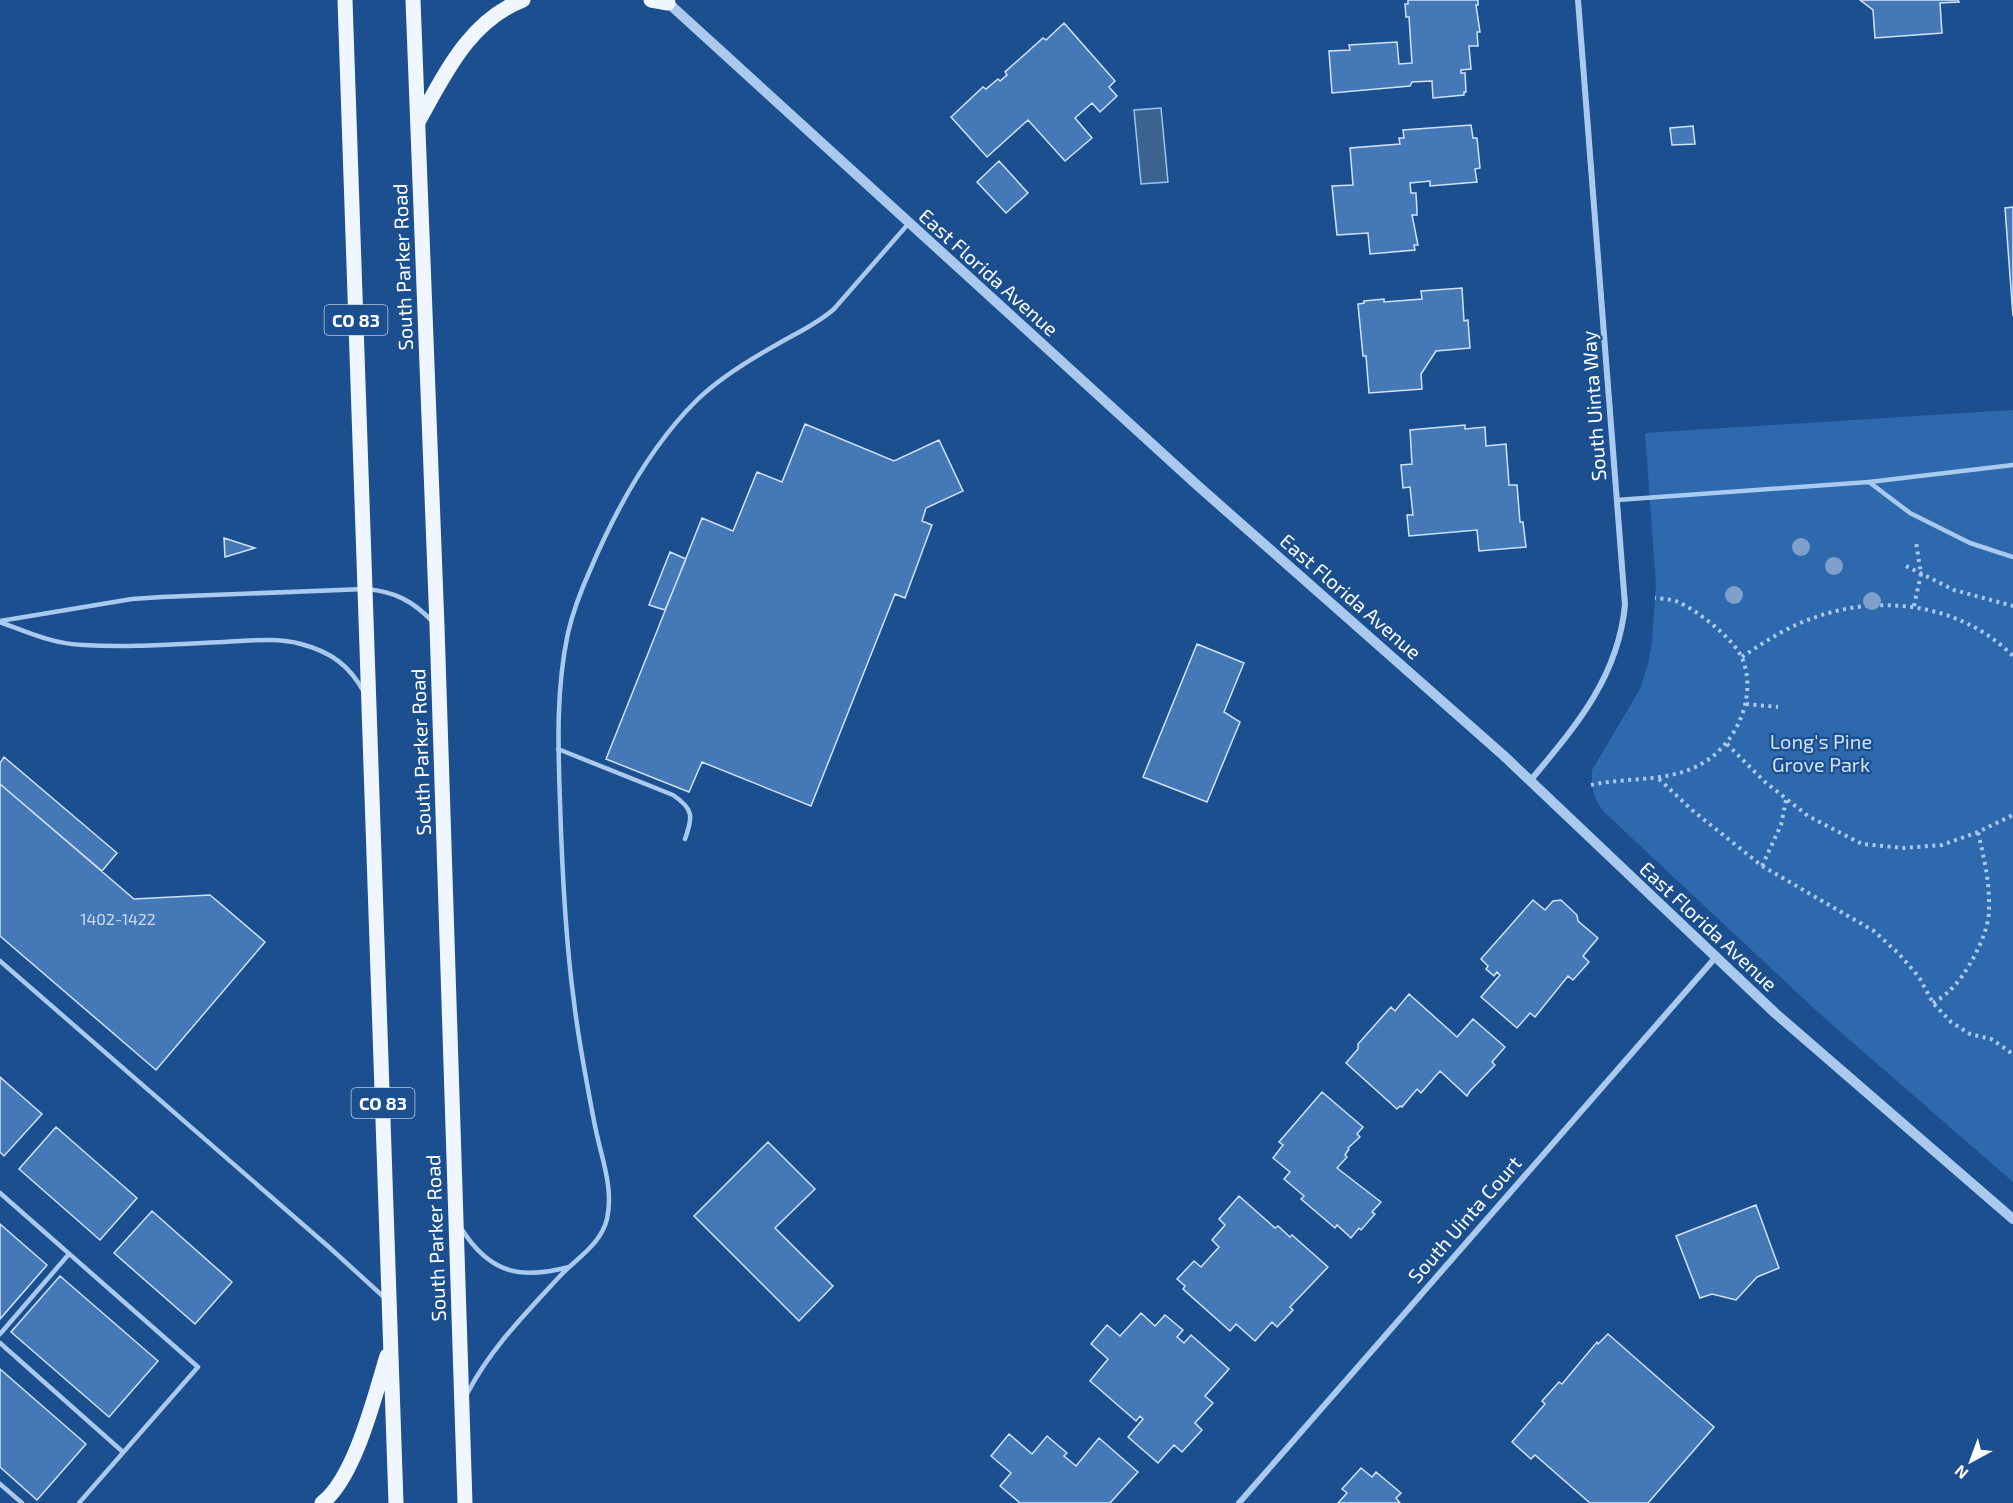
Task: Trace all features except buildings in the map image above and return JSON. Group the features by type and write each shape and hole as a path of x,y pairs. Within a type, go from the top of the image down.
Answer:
{"main road":[{"name":"CO 83","path":"345,0 396,1503"},
{"name":"South Parker Road","path":"413,0 437,626 465,1503"},
{"path":"418,122 447,70 467,41 493,16 523,0"},
{"path":"651,0 667,2"},
{"path":"322,1503 330,1497 362,1438 391,1344"}],"street":[{"name":"South Uinta Way","path":"1530,781 1577,722 1601,687 1612,665 1623,627 1625,605 1578,0"},
{"name":"East Florida Avenue","path":"667,2 1159,450 1494,747 1775,1013 2013,1219"},
{"name":"South Uinta Court","path":"1239,1503 1715,958"}],"lane":[{"path":"462,1404 495,1350 569,1266 595,1242 603,1231 608,1214 609,1195 587,1088 573,1000 563,907 558,700 569,629 586,581 625,498 650,458 677,422 713,386 773,346 813,326 834,309 909,223"},
{"path":"1617,500 1869,482 2013,465"},
{"path":"1869,482 1910,513 1970,543 2013,557"},
{"path":"0,622 132,599 365,589 388,592 406,598 437,626"},
{"path":"0,622 46,639 82,645 265,640 301,644 340,661 349,668 370,703"},
{"path":"558,749 681,800 691,814 691,823 685,838"},
{"path":"0,961 390,1303"},
{"path":"0,1193 198,1367 79,1503"},
{"path":"455,1218 478,1251 498,1265 512,1271 531,1274 569,1266"},
{"path":"0,1334 69,1254"},
{"path":"0,1343 123,1452"},
{"path":"0,1484 22,1503"}],"path":[{"path":"1910,513 1921,574 1914,606"},
{"path":"1906,566 1954,590 2013,606"},
{"path":"1591,785 1626,779 1659,779 1689,771 1710,759 1727,744 1739,724 1746,704 1747,679 1742,657 1721,632 1695,611 1675,600 1655,598"},
{"path":"1742,657 1772,637 1813,618 1836,611 1879,605 1914,606 1942,612 1963,620 1986,634 2013,656"},
{"path":"1746,704 1778,707"},
{"path":"1727,744 1786,800 1808,816 1862,844 1904,848 1942,845 1978,832 2013,815"},
{"path":"1659,779 1692,810 1762,866 1874,931 1919,977 1933,1003 1951,1022 1970,1034 1991,1039 2013,1057"},
{"path":"1762,866 1781,825 1786,800"},
{"path":"1933,1003 1949,992 1967,968 1984,933 1989,901 1987,868 1978,832"}],"green space":[{"name":"Long's Pine Grove Park","path":"2013,410 2013,1182 1821,1015 1604,812 1592,787 1592,770 1640,689 1652,641 1656,585 1645,433"}],"shaded area":[{"path":"1161,108 1168,182 1141,184 1134,110"}]}
